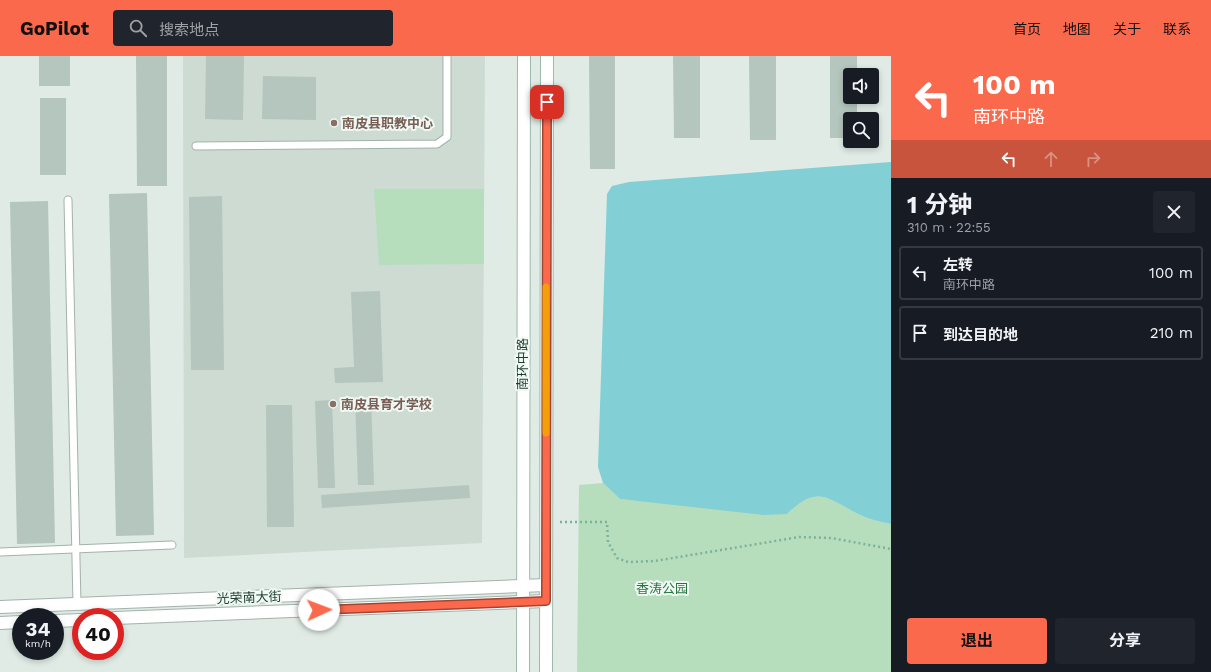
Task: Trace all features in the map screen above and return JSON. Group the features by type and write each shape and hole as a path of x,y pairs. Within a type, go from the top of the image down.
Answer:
{"main road":[{"name":"南环中路","path":"522,672 524,56"},
{"name":"南环中路","path":"546,672 547,56"},
{"name":"光荣南大街","path":"0,607 546,585"},
{"name":"光荣南大街","path":"124,618 546,601"},
{"path":"0,623 12,622"}],"lane":[{"path":"196,146 437,144 447,137 446,56"},
{"path":"68,200 77,604"},
{"path":"0,552 172,545"}],"path":[{"path":"546,522 607,522 608,542 617,558 628,562 655,561 799,537 831,538 891,549"}],"shaded area":[{"name":"南皮县育才学校","path":"183,56 485,56 482,543 184,558"}],"green space":[{"path":"374,189 484,189 484,264 379,265"},
{"name":"香涛公园","path":"603,483 620,499 787,514 806,499 822,497 838,503 862,516 891,524 891,672 577,672 579,485"}],"water":[{"path":"891,162 891,524 862,516 838,503 822,497 806,499 787,514 764,515 620,499 603,483 598,467 607,194 612,186 629,182"}],"building":[{"path":"39,56 70,56 70,86 39,86"},
{"path":"136,56 167,56 167,186 137,186"},
{"path":"206,56 244,56 243,120 205,119"},
{"path":"589,56 615,56 615,169 590,169"},
{"path":"673,56 700,56 700,138 674,138"},
{"path":"749,56 776,56 776,140 750,140"},
{"path":"830,56 857,56 857,68 843,68 843,104 857,104 857,112 843,112 843,138 830,138"},
{"path":"263,76 316,77 316,120 262,119"},
{"path":"40,98 66,98 66,175 40,175"},
{"path":"147,193 154,535 116,536 109,194"},
{"path":"222,196 224,370 191,370 189,197"},
{"path":"48,201 55,543 17,544 10,202"},
{"path":"380,291 383,382 335,383 334,368 354,367 351,292"},
{"path":"355,398 371,398 374,485 358,485"},
{"path":"332,400 335,488 318,488 315,401"},
{"path":"266,405 292,405 294,527 267,527"},
{"path":"469,485 470,498 322,508 321,495"}],"slow traffic":[{"path":"546,287 546,433"}],"place":[{"name":"南皮县职教中心","path":"334,123"},
{"name":"南皮县育才学校","path":"333,404"}],"route":[{"path":"319,610 546,601 547,102"}]}
